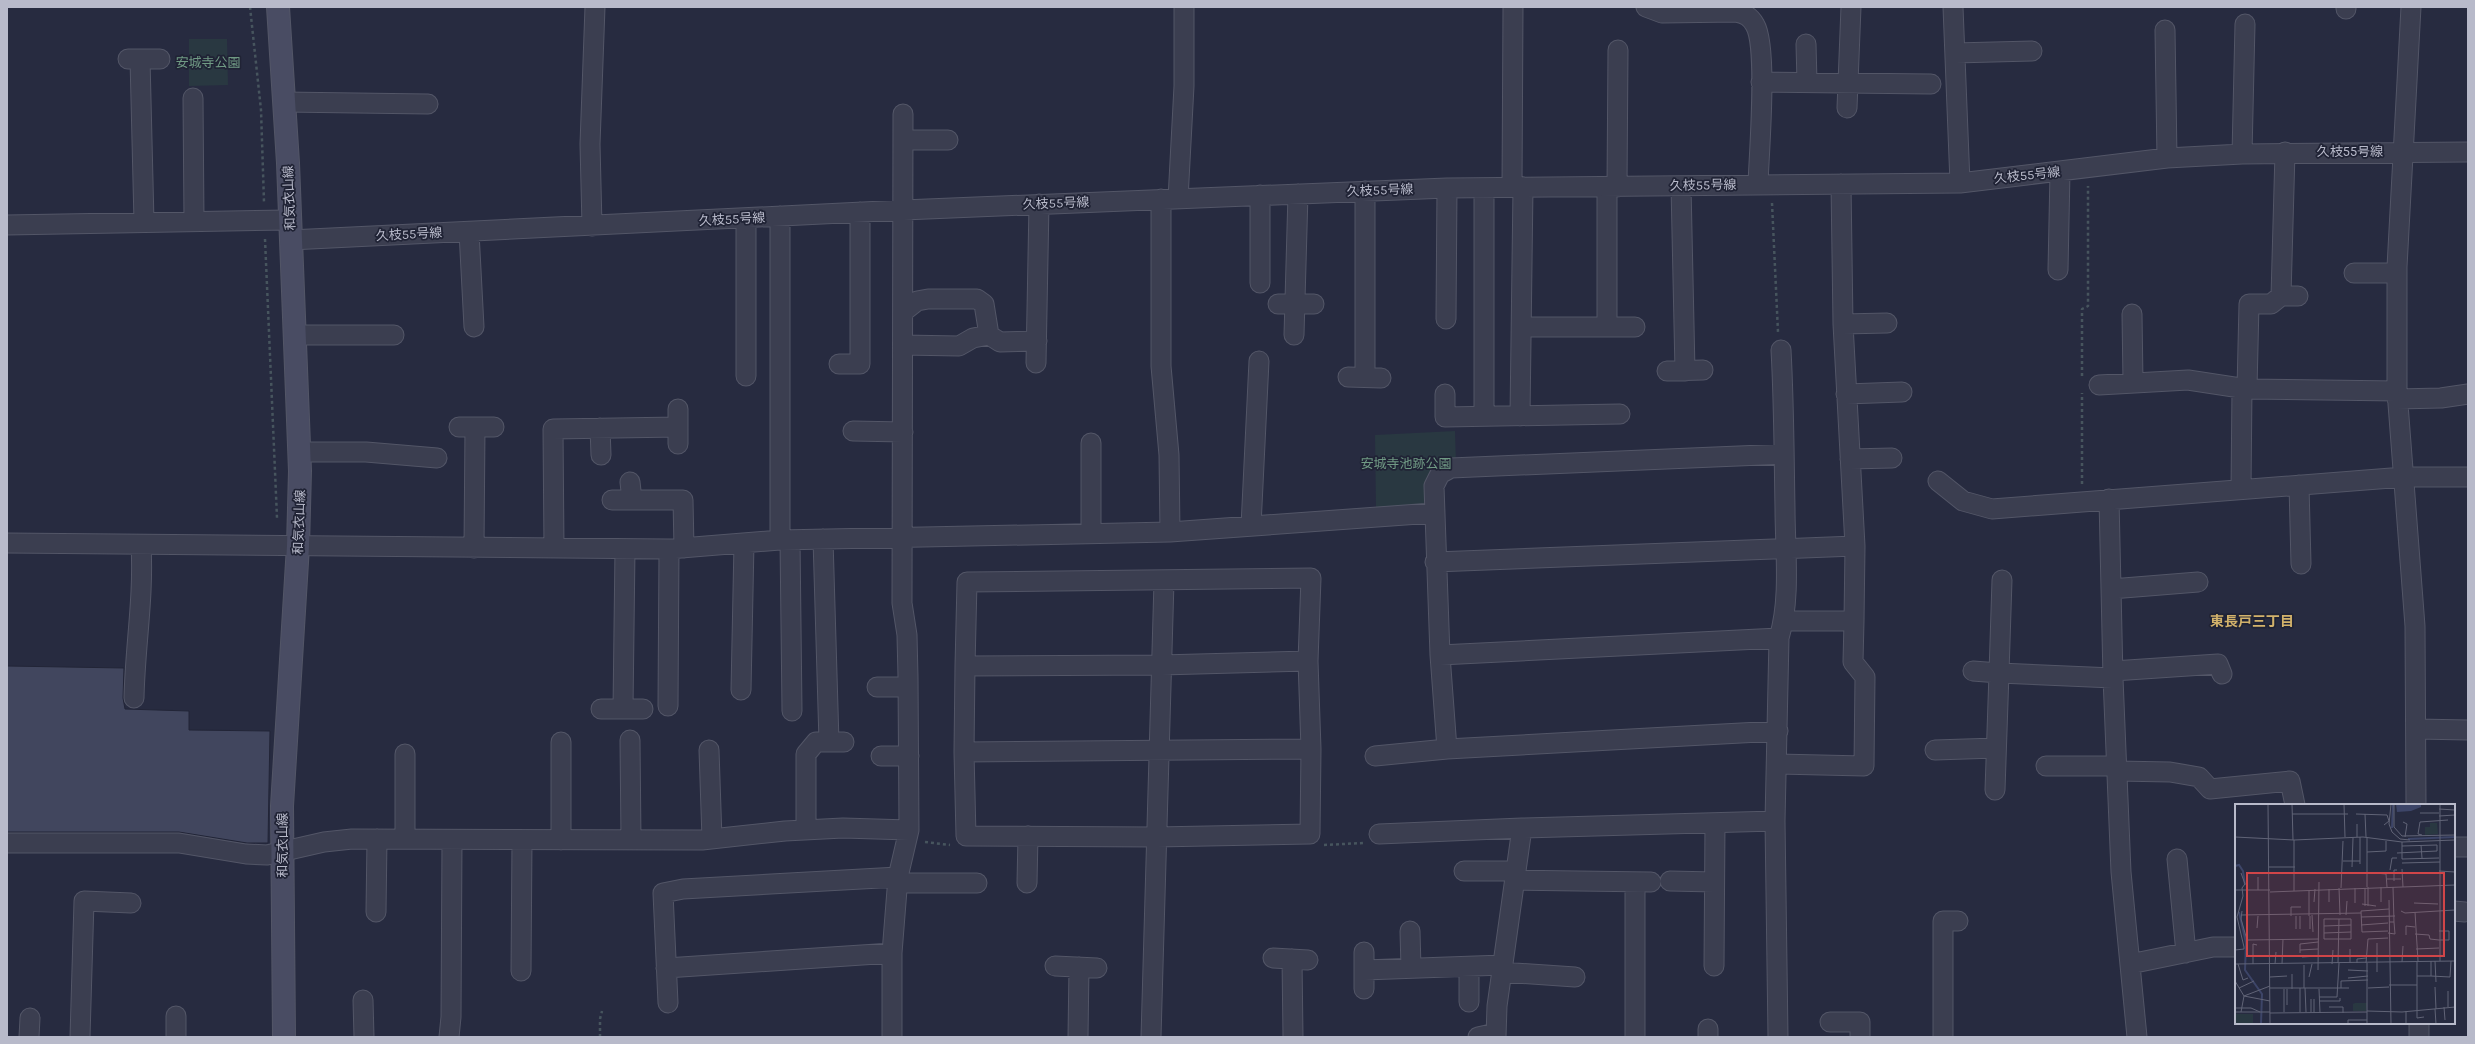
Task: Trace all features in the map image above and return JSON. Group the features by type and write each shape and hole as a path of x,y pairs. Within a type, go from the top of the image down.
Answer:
{"main road":[{"name":"和気衣山線","path":"278,7 284,102 299,452 298,546 282,806 284,1037"}],"street":[{"path":"592,226 590,144 595,7"},
{"path":"1170,532 1169,455 1161,366 1170,199 1184,86 1184,7"},
{"path":"1513,7 1522,327 1520,416"},
{"path":"1646,7 1662,13 1722,10 1736,12 1747,15 1756,26 1761,48 1765,184"},
{"path":"1847,108 1851,7"},
{"path":"1953,7 1960,183"},
{"path":"2411,7 2404,151 2399,201 2397,273 2397,395 2415,626 2417,729 2416,804"},
{"path":"2242,154 2245,24"},
{"path":"2165,30 2167,158"},
{"path":"1806,44 1807,82"},
{"path":"1607,327 1618,50"},
{"path":"1955,53 2032,51"},
{"path":"144,222 134,122 134,59 160,59"},
{"path":"1761,82 1931,84"},
{"path":"193,98 194,221"},
{"path":"284,102 428,104"},
{"path":"892,1037 892,953 898,880 909,830 907,635 902,603 903,114"},
{"path":"903,140 948,140"},
{"path":"2242,489 2249,304 2271,304 2289,296 2285,152"},
{"name":"久枝55号線","path":"7,224 194,221 290,230 469,232 904,210 1447,188 1960,183 2167,158 2285,152 2468,152"},
{"path":"2058,270 2060,172"},
{"path":"1777,764 1864,766 1865,677 1853,662 1855,546 1843,324 1841,184"},
{"path":"1682,186 1685,371"},
{"path":"1446,319 1447,188"},
{"path":"1484,188 1484,416"},
{"path":"1365,191 1357,305 1365,377"},
{"path":"1294,335 1286,304 1298,194"},
{"path":"1260,195 1260,283"},
{"path":"1036,363 1039,204"},
{"path":"839,364 860,364 860,212"},
{"path":"780,216 785,540 792,711"},
{"path":"746,218 746,376"},
{"path":"469,232 474,328"},
{"path":"2354,273 2397,273"},
{"path":"903,312 917,301 928,299 977,299 984,304 988,335"},
{"path":"1286,304 1314,304"},
{"path":"2132,314 2133,382"},
{"path":"1843,324 1887,324"},
{"path":"1522,327 1635,327"},
{"path":"294,335 394,335"},
{"path":"903,345 959,346 973,338 988,335 1000,342 1036,341"},
{"path":"1778,1037 1775,821 1785,547 1785,408 1781,350"},
{"path":"1251,526 1259,361"},
{"path":"2088,385 2188,380 2245,388 2441,398 2468,394"},
{"path":"1846,394 1902,392"},
{"path":"1445,394 1445,418 1620,414"},
{"path":"554,548 545,481 553,429 678,426"},
{"path":"474,548 467,427 494,427"},
{"path":"600,428 601,455"},
{"path":"853,431 903,432"},
{"path":"1091,443 1091,534"},
{"path":"299,452 366,452 437,458"},
{"path":"1447,749 1440,655 1433,513 1434,486 1440,474 1451,468 1784,454"},
{"path":"1850,459 1892,458"},
{"path":"1938,481 1963,501 1992,509 2299,485 2404,478 2468,477"},
{"path":"2299,485 2301,564"},
{"path":"612,500 631,491 683,500 676,549 668,706"},
{"path":"2109,499 2113,674 2121,872 2137,1037"},
{"path":"7,543 676,549 785,540 903,536 1170,532 1433,513"},
{"path":"806,830 806,754 816,742 837,742 823,539"},
{"path":"741,690 744,543"},
{"path":"134,698 134,664 142,604 141,545"},
{"path":"1435,562 1785,547 1855,546"},
{"path":"623,709 625,549"},
{"path":"1311,578 1308,661 1311,749 1310,834 1156,837 966,836 964,752 967,582 1164,581 1311,578"},
{"path":"1995,790 2002,580"},
{"path":"1152,1037 1156,837 1164,581"},
{"path":"2111,590 2198,582"},
{"path":"1440,655 1781,630 1854,621"},
{"path":"965,666 1161,665 1308,661"},
{"path":"1973,671 1999,673 2113,674 2218,664 2222,674"},
{"path":"877,686 908,687"},
{"path":"601,709 643,709"},
{"path":"2417,729 2468,730"},
{"path":"1375,756 1447,749 1778,731"},
{"path":"630,740 631,840"},
{"path":"561,742 561,840"},
{"path":"1935,750 1996,748"},
{"path":"964,752 1159,749 1311,749"},
{"path":"709,750 712,839"},
{"path":"405,754 405,839"},
{"path":"881,756 909,756"},
{"path":"2046,766 2117,768 2170,772 2199,777 2210,789 2290,780 2295,804"},
{"path":"1379,834 1522,828 1775,821"},
{"path":"1714,966 1715,823"},
{"path":"1478,1037 1496,1035 1497,1006 1522,828"},
{"path":"7,843 179,843 246,854 267,855 324,842 378,839 712,839 806,830 909,830"},
{"path":"1027,883 1028,836"},
{"path":"376,912 378,839"},
{"path":"448,1037 451,1017 452,840"},
{"path":"521,971 522,840"},
{"path":"2455,847 2468,847"},
{"path":"2177,859 2186,952"},
{"path":"1464,871 1515,876 1643,882 1635,1037"},
{"path":"668,1003 663,893 683,889 898,880 977,883"},
{"path":"1670,881 1714,882"},
{"path":"80,1037 84,901 131,903"},
{"path":"1944,1037 1936,1010 1943,921 1958,921"},
{"path":"1410,931 1411,968"},
{"path":"2130,964 2213,947 2235,947"},
{"path":"666,968 892,953"},
{"path":"1274,958 1300,959 1293,1037"},
{"path":"1364,989 1364,961 1411,968 1469,967 1574,977"},
{"path":"1055,966 1088,967 1078,1037"},
{"path":"1469,967 1469,1002"},
{"path":"176,1016 176,1037"},
{"path":"29,1037 30,1018"},
{"path":"1830,1022 1860,1022 1860,1037"},
{"path":"2419,1024 2419,1037"}],"path":[{"path":"250,7 261,110 264,204"},
{"path":"2082,501 2088,385 2082,309 2088,306 2088,168"},
{"path":"1765,184 1781,350"},
{"path":"265,236 277,520"},
{"path":"1310,834 1317,846 1359,844 1370,841 1379,834"},
{"path":"600,1037 600,1019 602,1011"}],"green space":[{"name":"安城寺公園","path":"189,39 227,39 228,85 189,86"},
{"name":"安城寺池跡公園","path":"1455,431 1456,464 1428,506 1376,510 1375,435"}],"building":[{"path":"7,666 124,668 123,698 125,709 189,711 189,730 270,731 268,843 247,843 179,832 7,832"}],"district":[{"name":"東長戸三丁目","path":"2252,621"}]}
